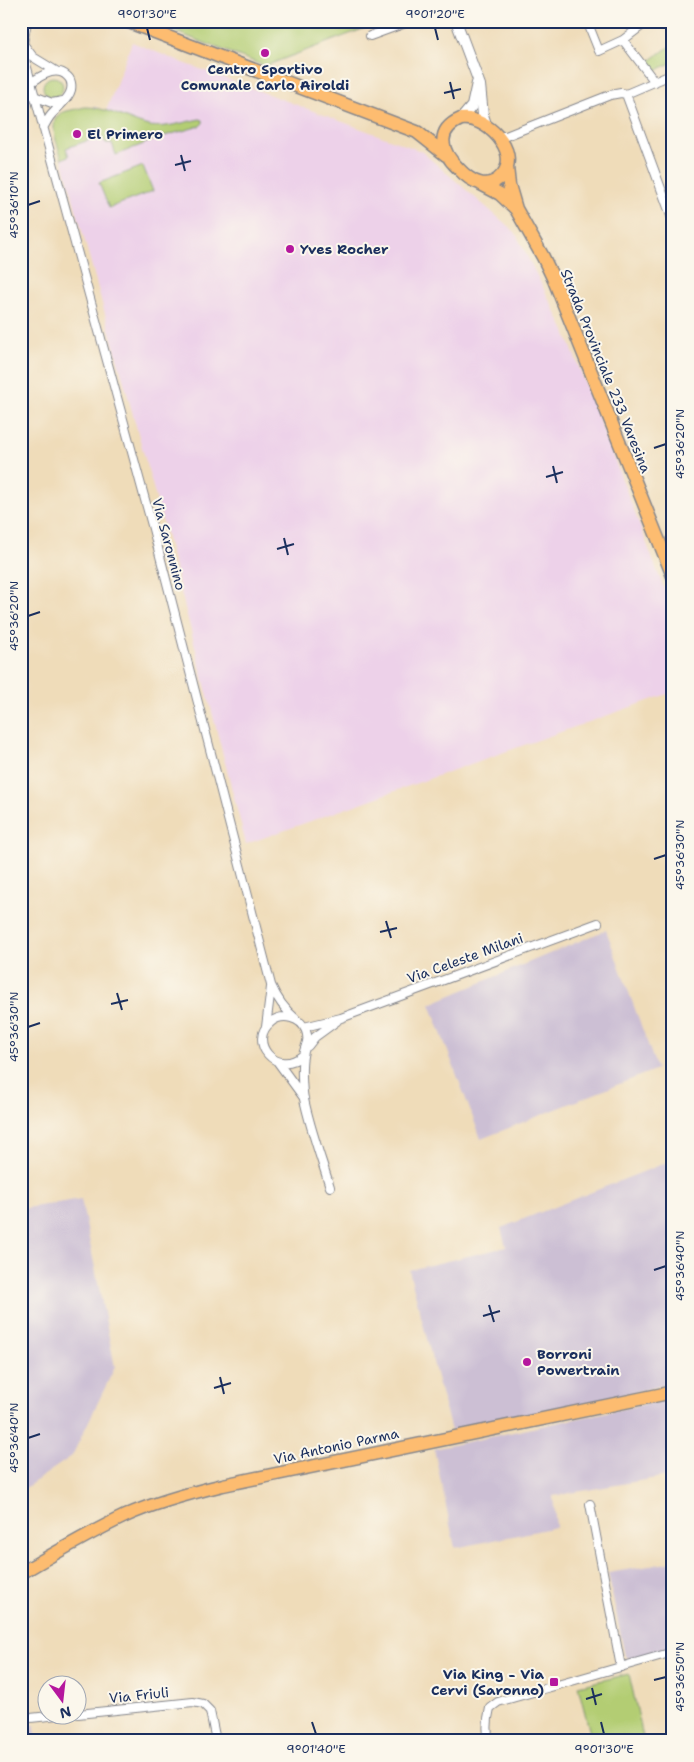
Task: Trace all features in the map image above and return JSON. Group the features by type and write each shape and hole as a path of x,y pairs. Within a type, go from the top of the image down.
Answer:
{"main road":[{"path":"126,22 417,132 446,155 470,180 500,194 516,209"},
{"path":"417,132 433,132 449,128 461,120 470,118 477,120 492,132 507,149 509,185 516,209"},
{"path":"446,155 444,139 449,128"},
{"path":"481,184 497,180 503,175 507,167"},
{"name":"Strada Provinciale 233 Varesina","path":"516,209 554,280 673,576"},
{"name":"Via Antonio Parma","path":"21,1573 59,1550 126,1516 160,1502 223,1484 673,1392"}],"street":[{"name":"Via Saronnino","path":"27,21 23,52 30,90 43,128 153,529 271,985 282,1005 304,1027 308,1039 305,1051 304,1098 330,1187"},
{"path":"370,36 411,21"},
{"path":"587,21 599,51 623,40 648,21"},
{"path":"458,23 482,94 483,115 492,132 506,136 610,95 626,94 673,74"},
{"path":"623,40 655,82"},
{"path":"23,44 33,57 67,76 72,86 69,95 52,113 43,128"},
{"path":"56,71 50,72 30,90 52,103 63,101"},
{"name":"Via Saronnino","path":"21,80 30,90"},
{"path":"461,120 472,106 478,80"},
{"path":"626,94 673,221"},
{"name":"Via Celeste Milani","path":"341,1018 598,923"},
{"name":"Via Saronnino","path":"271,985 262,1043 268,1055 277,1062 304,1098"},
{"path":"266,1027 277,1018 296,1019"},
{"path":"304,1027 341,1018"},
{"path":"277,1062 292,1062 305,1051 315,1037 341,1018"},
{"path":"590,1504 621,1667"},
{"path":"489,1741 487,1719 490,1708 498,1702 673,1652"},
{"name":"Via Friuli","path":"88,1713 193,1702 203,1704 210,1711 216,1741"},
{"path":"21,1719 38,1717"}],"shaded area":[{"path":"132,42 421,151 515,232 565,331 673,612 673,692 246,844 166,534 53,126 56,118 61,113 85,107 97,107 106,111"},
{"path":"606,930 657,1069 481,1139 430,1004"},
{"path":"673,1160 673,1239 669,1240 673,1253 673,1383 575,1406 451,1431 409,1270 506,1247 501,1228"},
{"path":"81,1199 115,1367 72,1456 21,1491 21,1209"},
{"path":"673,1398 673,1475 553,1496 556,1527 455,1548 434,1449"},
{"path":"673,1562 673,1647 631,1660 625,1656 608,1573"},
{"path":"35,1725 35,1741 21,1741 21,1726"}],"green space":[{"name":"Centro Sportivo Comunale Carlo Airoldi","path":"147,21 384,21 265,66"},
{"path":"673,44 673,62 656,72 648,62"},
{"path":"53,77 60,80 63,87 60,94 53,97 46,94 43,87 46,80"},
{"path":"85,107 108,111 138,123 158,127 200,119 203,120 203,123 200,126 161,137 116,155 112,143 106,143 101,136 66,148 69,156 62,159 55,135 54,122 61,113"},
{"path":"143,166 153,191 109,208 99,183"},
{"path":"629,1674 644,1741 592,1741 578,1686"}],"place":[{"name":"Centro Sportivo Comunale Carlo Airoldi","path":"265,53"},
{"name":"El Primero","path":"77,134"},
{"name":"Yves Rocher","path":"290,249"},
{"name":"Borroni Powertrain","path":"527,1362"},
{"name":"Via King - Via Cervi (Saronno)","path":"554,1682"}]}
